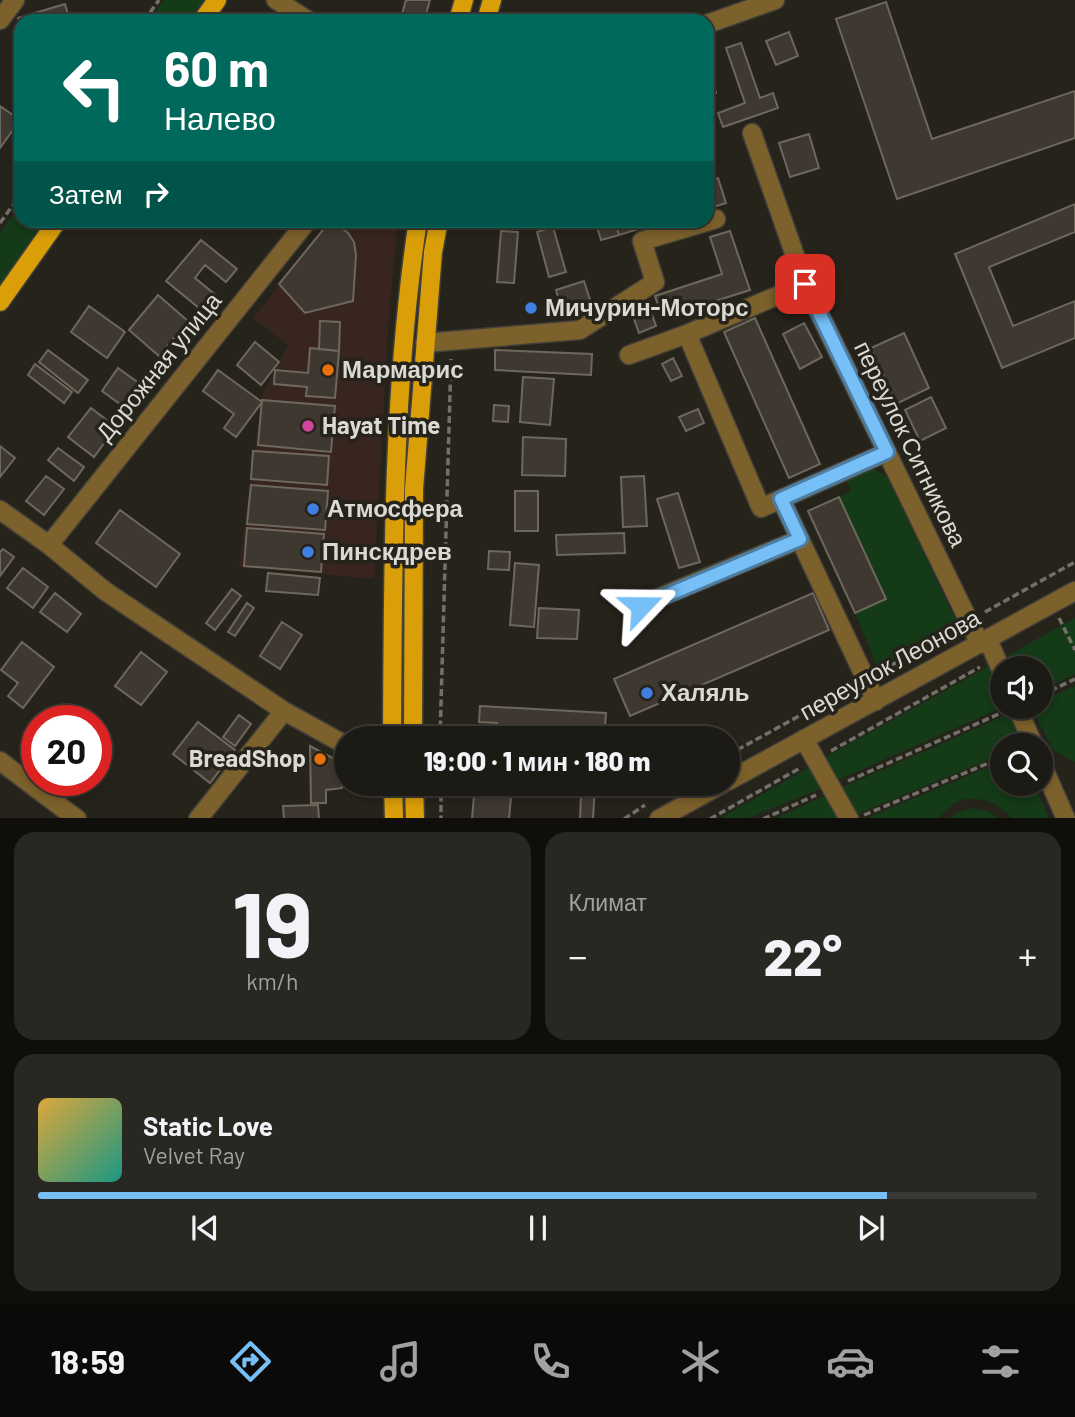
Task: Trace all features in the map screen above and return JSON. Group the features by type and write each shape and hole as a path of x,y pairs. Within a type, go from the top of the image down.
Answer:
{"main road":[{"path":"0,302 52,228"},
{"path":"392,726 398,440 411,267 417,228"},
{"path":"413,726 414,489 433,252 438,228"},
{"path":"393,796 394,818"},
{"path":"414,796 415,818"}],"street":[{"path":"0,20 15,0"},
{"path":"276,0 298,14"},
{"path":"714,22 775,0"},
{"name":"переулок Ситникова","path":"752,133 805,284 969,621 993,656"},
{"name":"Дорожная улица","path":"49,545 302,228"},
{"path":"425,343 580,330 654,282 642,241 686,228"},
{"path":"629,355 687,334 805,284"},
{"path":"687,334 761,508 887,452"},
{"path":"781,499 876,701"},
{"path":"0,510 49,545 105,591 284,710 334,739"},
{"path":"641,606 800,539"},
{"name":"переулок Леонова","path":"740,775 1075,591"},
{"path":"198,818 284,710"},
{"path":"804,740 849,818"},
{"path":"0,761 77,818"},
{"path":"1053,789 1066,818"},
{"path":"659,818 700,796"}],"path":[{"path":"0,223 14,204"},
{"path":"440,726 452,341"},
{"path":"740,748 1075,562"},
{"path":"1051,604 1075,650"},
{"path":"1060,621 1068,617"},
{"path":"710,818 816,759 990,671"},
{"path":"1053,689 1075,679"},
{"path":"763,818 990,718"},
{"path":"855,818 990,762"},
{"path":"441,796 441,818"}],"shaded area":[{"path":"324,228 397,228 389,314 374,579 239,567 262,395 288,345 253,318"}],"green space":[{"path":"164,0 209,0 199,14 154,14"},
{"path":"14,213 14,228 48,228 0,296 0,233"},
{"path":"869,466 887,477 958,625 878,669 855,613 886,599 839,497 851,491 845,478"},
{"path":"1075,618 1075,674 1053,684 1053,656 1008,655"},
{"path":"990,666 990,713 836,781 824,761 826,757"},
{"path":"1075,686 1075,762 1053,750 1053,733 1044,733 1037,719 1053,719 1053,696"},
{"path":"998,719 1017,719 1023,733 990,733 990,759 855,815 841,788"},
{"path":"811,766 824,787 749,818 721,818"},
{"path":"990,766 990,796 1039,796 1049,818 1011,818 993,804 970,799 955,803 938,818 867,818"},
{"path":"826,795 838,818 776,818"},
{"path":"970,808 987,811 999,818 950,818"}],"building":[{"path":"406,0 430,0 426,14 402,14"},
{"path":"886,2 932,139 1075,91 1075,138 897,199 836,19"},
{"path":"65,4 68,14 31,14"},
{"path":"789,32 798,56 776,65 766,41"},
{"path":"741,43 760,98 773,93 778,108 723,127 718,113 745,103 726,48"},
{"path":"0,106 14,116 14,128 0,148"},
{"path":"809,134 819,168 790,177 779,143"},
{"path":"718,178 726,203 714,207 714,179"},
{"path":"1075,204 1075,232 989,267 1013,326 1075,301 1075,338 1002,368 955,254"},
{"path":"324,228 341,228 354,242 356,255 353,301 305,313 279,284"},
{"path":"553,228 566,272 549,277 537,232"},
{"path":"597,228 617,228 619,235 601,240"},
{"path":"617,228 641,228 619,235"},
{"path":"501,231 518,232 514,283 497,282"},
{"path":"730,231 750,290 662,318 655,296 722,274 710,237"},
{"path":"201,240 237,269 226,282 205,265 195,278 217,296 204,312 166,281"},
{"path":"584,281 592,306 563,315 556,290"},
{"path":"158,295 188,321 159,356 129,330"},
{"path":"89,306 125,332 107,358 71,332"},
{"path":"649,306 656,326 639,333 632,313"},
{"path":"755,318 820,464 789,478 724,332"},
{"path":"320,321 340,322 339,351 319,349"},
{"path":"804,323 822,357 800,369 783,334"},
{"path":"904,333 929,388 896,404 871,348"},
{"path":"255,342 279,362 261,385 237,365"},
{"path":"310,348 339,351 335,398 306,396 307,387 274,384 275,370 308,373"},
{"path":"48,350 88,380 78,393 39,362"},
{"path":"495,350 592,354 591,375 495,370"},
{"path":"673,358 682,376 671,381 662,364"},
{"path":"35,364 72,392 64,403 28,375"},
{"path":"118,368 147,389 131,412 102,391"},
{"path":"218,370 262,402 236,437 224,428 234,414 203,391"},
{"path":"523,377 554,379 550,425 520,422"},
{"path":"931,397 946,428 920,441 905,410"},
{"path":"262,400 335,406 331,452 258,445"},
{"path":"494,405 509,406 508,422 493,421"},
{"path":"91,408 116,427 94,457 68,437"},
{"path":"698,409 704,423 686,431 679,417"},
{"path":"523,437 566,439 565,476 522,475"},
{"path":"0,446 15,458 0,477"},
{"path":"58,448 84,467 74,481 48,460"},
{"path":"253,451 329,456 327,485 251,479"},
{"path":"46,476 64,489 44,515 26,501"},
{"path":"644,476 647,526 623,527 621,477"},
{"path":"251,485 328,491 325,530 247,524"},
{"path":"515,491 538,491 538,531 515,531"},
{"path":"678,493 700,562 679,568 657,499"},
{"path":"839,497 886,599 855,613 808,511"},
{"path":"120,510 180,554 156,587 96,543"},
{"path":"247,528 324,534 321,572 244,566"},
{"path":"624,533 625,553 557,555 556,535"},
{"path":"3,549 14,557 0,576 0,552"},
{"path":"489,551 510,552 509,570 488,569"},
{"path":"515,563 539,565 534,627 510,625"},
{"path":"23,568 48,587 33,608 7,588"},
{"path":"268,573 320,578 318,595 266,591"},
{"path":"232,589 241,596 215,630 206,623"},
{"path":"55,593 81,614 67,632 40,612"},
{"path":"813,593 829,630 630,716 614,679"},
{"path":"247,603 254,608 235,636 228,632"},
{"path":"539,608 579,610 577,639 537,638"},
{"path":"282,622 302,635 280,669 260,656"},
{"path":"22,642 54,667 25,705 21,706 8,696 18,683 1,670"},
{"path":"141,652 167,672 141,705 115,686"},
{"path":"480,706 606,713 605,726 497,726 497,723 479,722"},
{"path":"239,715 251,724 235,746 223,737"},
{"path":"198,722 235,750 210,783 173,754"},
{"path":"310,746 334,759 334,789 326,790 326,803 311,803"},
{"path":"474,796 511,797 509,818 472,818"},
{"path":"581,796 594,796 593,818 580,818"},
{"path":"318,805 319,818 284,818 283,806"}],"place":[{"name":"Мичурин-Моторс","path":"531,308"},
{"name":"Мармарис","path":"328,370"},
{"name":"Hayat Time","path":"308,426"},
{"name":"Атмосфера","path":"313,509"},
{"name":"Пинскдрев","path":"308,552"},
{"name":"Халяль","path":"647,693"},
{"name":"BreadShop","path":"320,759"}],"route":[{"path":"641,606 800,539 781,499 887,452 805,284"}]}
